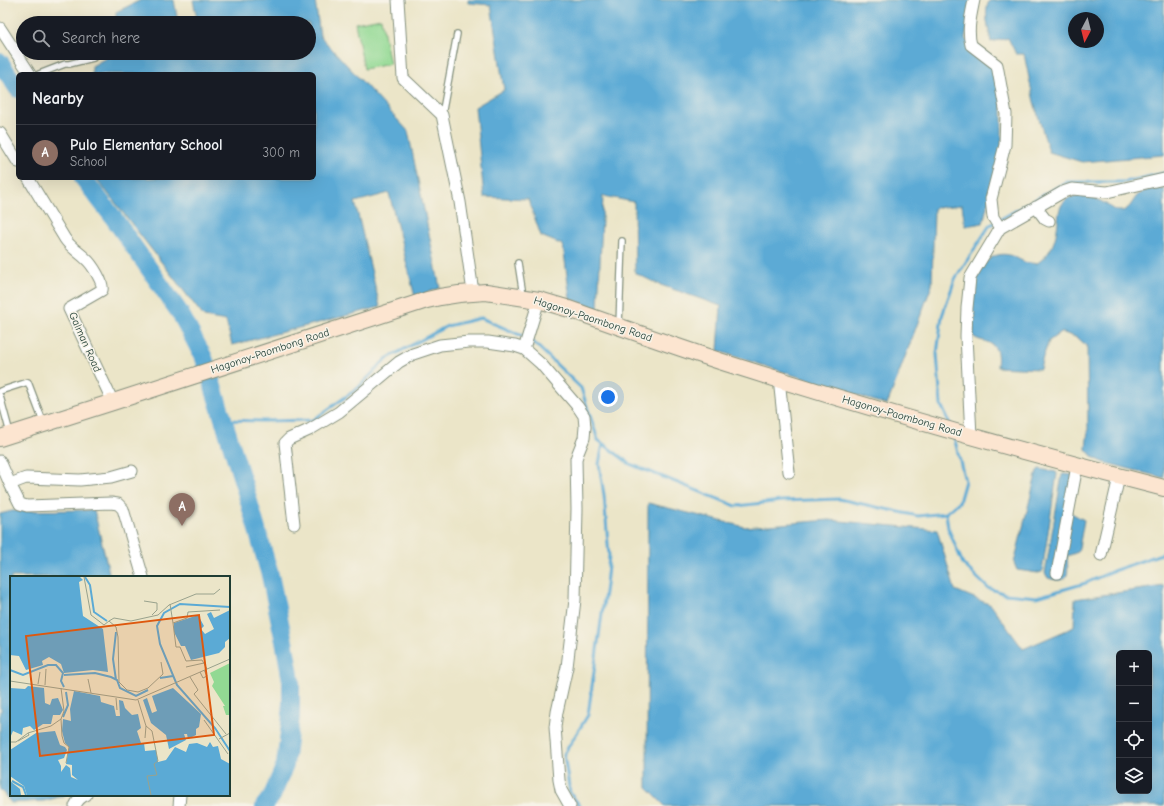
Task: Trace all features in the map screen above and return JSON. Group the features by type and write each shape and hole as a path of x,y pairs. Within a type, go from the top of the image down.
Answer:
{"main road":[{"name":"Hagonoy-Paombong Road","path":"5,436 427,300 474,292 486,292 531,298 778,379 1076,466 1164,488"}],"street":[{"path":"398,0 402,78 442,115 460,202 474,292"},
{"path":"967,435 966,314 970,278 997,223 991,199 1005,146 1006,114 997,65 971,45 969,25 974,0"},
{"path":"0,28 16,53"},
{"path":"21,60 29,72"},
{"path":"0,133 16,159"},
{"path":"997,223 1036,207 1063,192 1072,189 1106,192 1164,179"},
{"name":"Galman Road","path":"29,180 68,243 87,259 102,283 102,290 69,309 113,402"},
{"path":"1036,207 1045,219 1049,221"},
{"path":"531,298 527,340 540,364 578,406 584,416 585,428 584,438 576,459 577,509 575,600 573,622 567,667 557,712 556,727 559,780 561,790 570,806"},
{"path":"294,524 286,441 309,430 339,412 399,362 413,354 440,345 469,342 515,346 527,340"},
{"path":"778,379 789,472"},
{"path":"0,461 20,504 27,506 118,504 123,509 143,576"},
{"path":"1057,572 1076,466"},
{"path":"10,484 26,478 80,480 111,477 132,472"},
{"path":"1101,555 1119,477"},
{"path":"75,806 77,801 83,796"},
{"path":"179,806 180,796"}],"lane":[{"path":"442,115 457,34"},
{"path":"45,72 65,64 84,60"},
{"path":"619,326 622,241"},
{"path":"518,263 531,298"},
{"path":"0,391 28,382 44,424"},
{"path":"0,396 5,436"}],"green space":[{"path":"381,18 390,64 364,69 355,23"}],"water":[{"path":"141,0 174,0 177,16 116,16 116,12"},
{"path":"193,0 315,0 320,36 408,131 440,288 415,297 389,193 355,202 380,307 232,345 226,321 204,317 98,180 316,180 316,72 92,72 92,66 103,60 316,60 316,16 196,16"},
{"path":"468,0 972,0 965,39 994,65 1002,107 1002,146 983,223 965,226 962,205 934,208 932,285 887,405 718,351 721,306 658,284 635,273 634,202 603,196 598,309 570,299 563,245 541,236 528,199 484,197 475,107 504,90 491,5 468,3"},
{"path":"1001,0 1164,0 1164,155 1082,162 1049,152 1034,102 1024,54 1016,54 1008,38 991,42 986,16 989,1"},
{"path":"1153,189 1164,189 1164,478 1103,462 1093,457 1086,449 1088,429 1087,346 1078,338 1061,332 1049,341 1040,369 997,367 998,358 995,348 989,343 973,336 970,322 972,300 977,279 983,265 988,260 1002,254 1013,256 1027,263 1036,264 1041,261 1053,245 1061,206 1066,200 1071,197 1081,195 1101,201 1112,209 1123,211 1128,208 1139,194"},
{"path":"1039,469 1056,472 1057,474 1042,572 1038,573 1017,570 1014,563 1037,471"},
{"path":"1063,474 1073,475 1071,513 1084,520 1078,552 1067,556 1068,568 1064,579 1055,580 1048,578 1045,573"},
{"path":"648,503 745,527 829,520 937,530 955,590 991,605 1023,649 1074,627 1075,599 1164,586 1164,806 665,806 647,788"},
{"path":"94,510 110,576 10,576 10,796 63,796 44,801 11,803 0,789 0,711 2,710 0,707 0,514 12,511"}],"waterway":[{"path":"0,62 16,86"},
{"path":"999,220 1066,182 1125,182 1164,173"},
{"path":"85,180 113,217 180,313 204,358 247,495 270,575 291,681 291,716 285,765 272,796 264,806"},
{"path":"950,424 941,405 937,354 942,316 955,279 990,225 994,223"},
{"path":"223,420 313,420 358,388 386,359 447,326 481,318 525,337"},
{"path":"530,339 581,388 598,440 630,464 736,506 782,501 839,499 918,516 946,513 959,502 965,481 954,437"},
{"path":"580,806 570,793 564,754 588,715 606,585 609,556 604,495 599,464 603,444"},
{"path":"946,513 948,528 963,564 988,588 1005,594 1037,597 1086,583 1113,571 1164,553"}],"place":[{"name":"Pulo Elementary School","path":"182,526"}]}
